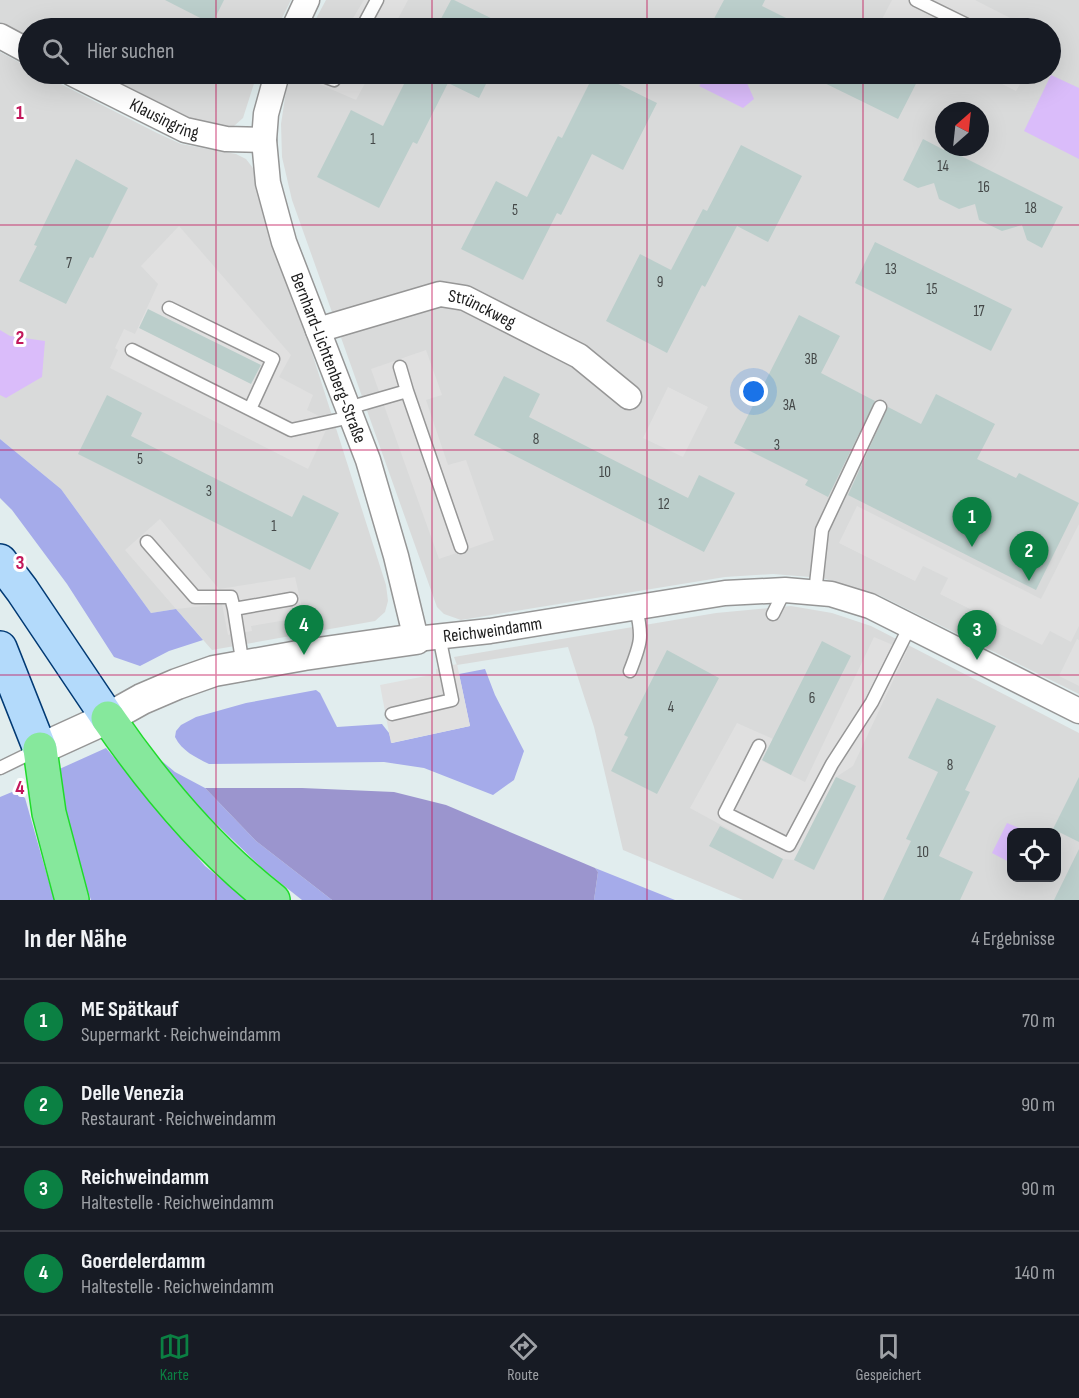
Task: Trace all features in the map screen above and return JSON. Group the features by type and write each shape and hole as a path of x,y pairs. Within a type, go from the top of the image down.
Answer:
{"highway":[{"path":"108,718 137,760 183,817 234,867 273,900"},
{"path":"40,749 50,813 72,900"}],"main road":[{"path":"0,561 108,718"},
{"path":"0,648 40,749"}],"street":[{"path":"299,18 307,0"},
{"path":"1,38 18,46"},
{"name":"Klausingring","path":"93,84 185,130 226,139 264,140"},
{"name":"Bernhard-Lichtenberg-Straße","path":"274,84 266,114 264,140 268,183 284,242 368,460 396,556 428,637"},
{"name":"Strünckweg","path":"318,330 440,294 465,298 579,356 629,397"},
{"name":"Reichweindamm","path":"40,749 108,718 142,699 214,671 428,637 490,631 725,593 785,590 831,594 870,606 1079,711"}],"lane":[{"path":"367,18 377,0"},
{"path":"916,0 953,18"},
{"path":"169,308 273,359 250,409"},
{"path":"132,350 291,430 407,391"},
{"path":"400,367 461,547"},
{"path":"815,593 822,530 880,407"},
{"path":"147,542 195,597 231,597 243,666"},
{"path":"773,615 785,590"},
{"path":"234,609 291,599"},
{"path":"630,671 641,645 641,631 636,608"},
{"path":"759,746 725,813 789,845 832,764 872,702 910,626"},
{"path":"392,714 452,700 428,637"},
{"path":"0,768 40,749"}],"shaded area":[{"path":"0,0 291,0 282,18 18,18 18,32 0,22"},
{"path":"326,0 1079,0 1079,694 879,595 822,578 773,574 725,577 461,620 444,614 437,607 292,200 282,157 281,124 288,84 1061,84 1061,18 316,18"},
{"path":"364,0 408,0 398,18 353,18"},
{"path":"892,0 975,0 1010,18 883,18"},
{"path":"0,52 18,62 18,84 61,84 181,144 236,154 246,159 253,168 386,585 388,601 385,612 375,621 212,650 176,609 151,613 61,489 0,439"},
{"path":"1061,80 1079,88 1079,159 1024,131 1047,84 1061,84"},
{"path":"114,84 254,84 243,118 234,126 226,129 193,125"},
{"path":"319,84 365,84 356,100"},
{"path":"701,84 747,84 754,99 743,108 699,86"},
{"path":"1002,84 1020,84 1016,91"},
{"path":"179,226 291,355 279,377 313,395 307,410 321,417 326,430 308,469 110,368 118,350 115,348 124,329 135,334 158,284 141,266"},
{"path":"0,330 10,336 45,341 42,377 6,398 0,395"},
{"path":"426,350 442,395 426,400 448,465 466,460 494,540 439,559 371,369"},
{"path":"668,387 708,407 683,457 643,438"},
{"path":"0,439 61,489 151,613 176,609 203,640 169,651 140,666 114,657 67,584 12,510 0,498"},
{"path":"857,506 1041,599 1079,524 1079,626 1071,642 1050,631 1042,645 940,594 948,578 923,566 915,581 839,543"},
{"path":"160,519 219,589 295,577 304,617 251,626 252,631 228,635 222,604 176,609 125,550"},
{"path":"791,606 832,613 871,626 1079,733 1079,900 743,900 623,850 594,727 568,647 457,665 454,657 716,613"},
{"path":"874,637 907,651 853,766 836,777 794,860 783,859 690,808 737,723 773,739 762,761 805,782"},
{"path":"1077,639 1079,640 1079,686 1059,676"},
{"path":"457,664 470,726 391,743 380,685 436,674 436,669"},
{"path":"485,669 495,695 524,751 514,780 493,795 424,768 384,762 209,764 185,750 175,737 181,725 196,717 246,703 316,690 320,693 337,727 382,724 389,733 392,743 470,726 459,674"},
{"path":"106,748 205,866 247,900 91,900 69,836 55,771"},
{"path":"157,757 175,772 205,788 256,841 332,900 302,900 264,870 206,814"},
{"path":"205,788 302,788 394,792 446,805 595,868 598,872 594,900 332,900 256,841"},
{"path":"12,792 25,798 54,900 0,900 0,797"},
{"path":"1007,823 1019,828 1007,828 1007,861 992,853"},
{"path":"595,868 675,900 594,900 598,872"}],"building":[{"path":"165,0 224,0 215,18 200,18"},
{"path":"451,0 454,0 491,18 441,18"},
{"path":"724,0 765,0 762,6 786,18 714,18"},
{"path":"404,84 447,84 417,144 413,142 379,208 317,177 351,110 383,126"},
{"path":"450,84 486,84 479,98"},
{"path":"589,84 618,84 657,103 623,170 592,154 561,215 557,213 523,280 461,249 496,181 527,197 558,136 562,138"},
{"path":"826,84 916,84 898,119"},
{"path":"923,139 935,145 935,156 961,156 1063,207 1042,248 1027,240 1022,225 1002,231 979,220 975,204 959,209 939,199 934,183 918,188 903,180"},
{"path":"741,145 802,176 768,242 737,226 705,287 702,285 667,353 606,321 640,254 671,270 703,209 707,211"},
{"path":"76,159 128,188 93,258 90,257 66,304 19,281"},
{"path":"875,242 1012,309 991,351 855,283"},
{"path":"148,309 261,365 251,384 139,328"},
{"path":"799,315 840,336 821,373 875,401 828,497 805,485 808,480 734,443"},
{"path":"504,376 540,394 529,417 688,498 699,475 735,493 704,552 474,435"},
{"path":"936,394 995,424 977,459 1016,478 1019,473 1079,503 1036,590 848,495 888,407 921,424"},
{"path":"107,395 142,413 131,436 292,517 303,495 339,513 310,570 78,454"},
{"path":"822,641 851,656 791,775 762,760"},
{"path":"667,650 719,678 657,794 611,771 628,737 624,735"},
{"path":"937,698 996,726 965,790 970,792 939,856 973,872 960,900 883,900 911,841 906,839 938,772 908,758"},
{"path":"836,777 856,786 814,870 794,860"},
{"path":"1079,777 1079,842 1061,833 1061,828 1054,828"},
{"path":"720,826 783,859 773,879 709,846"},
{"path":"1079,849 1079,900 1054,900"}],"place":[{"name":"ME Spätkauf","path":"972,547"},
{"name":"Delle Venezia","path":"1029,581"},
{"name":"Goerdelerdamm","path":"304,655"},
{"name":"Reichweindamm","path":"977,660"}]}
